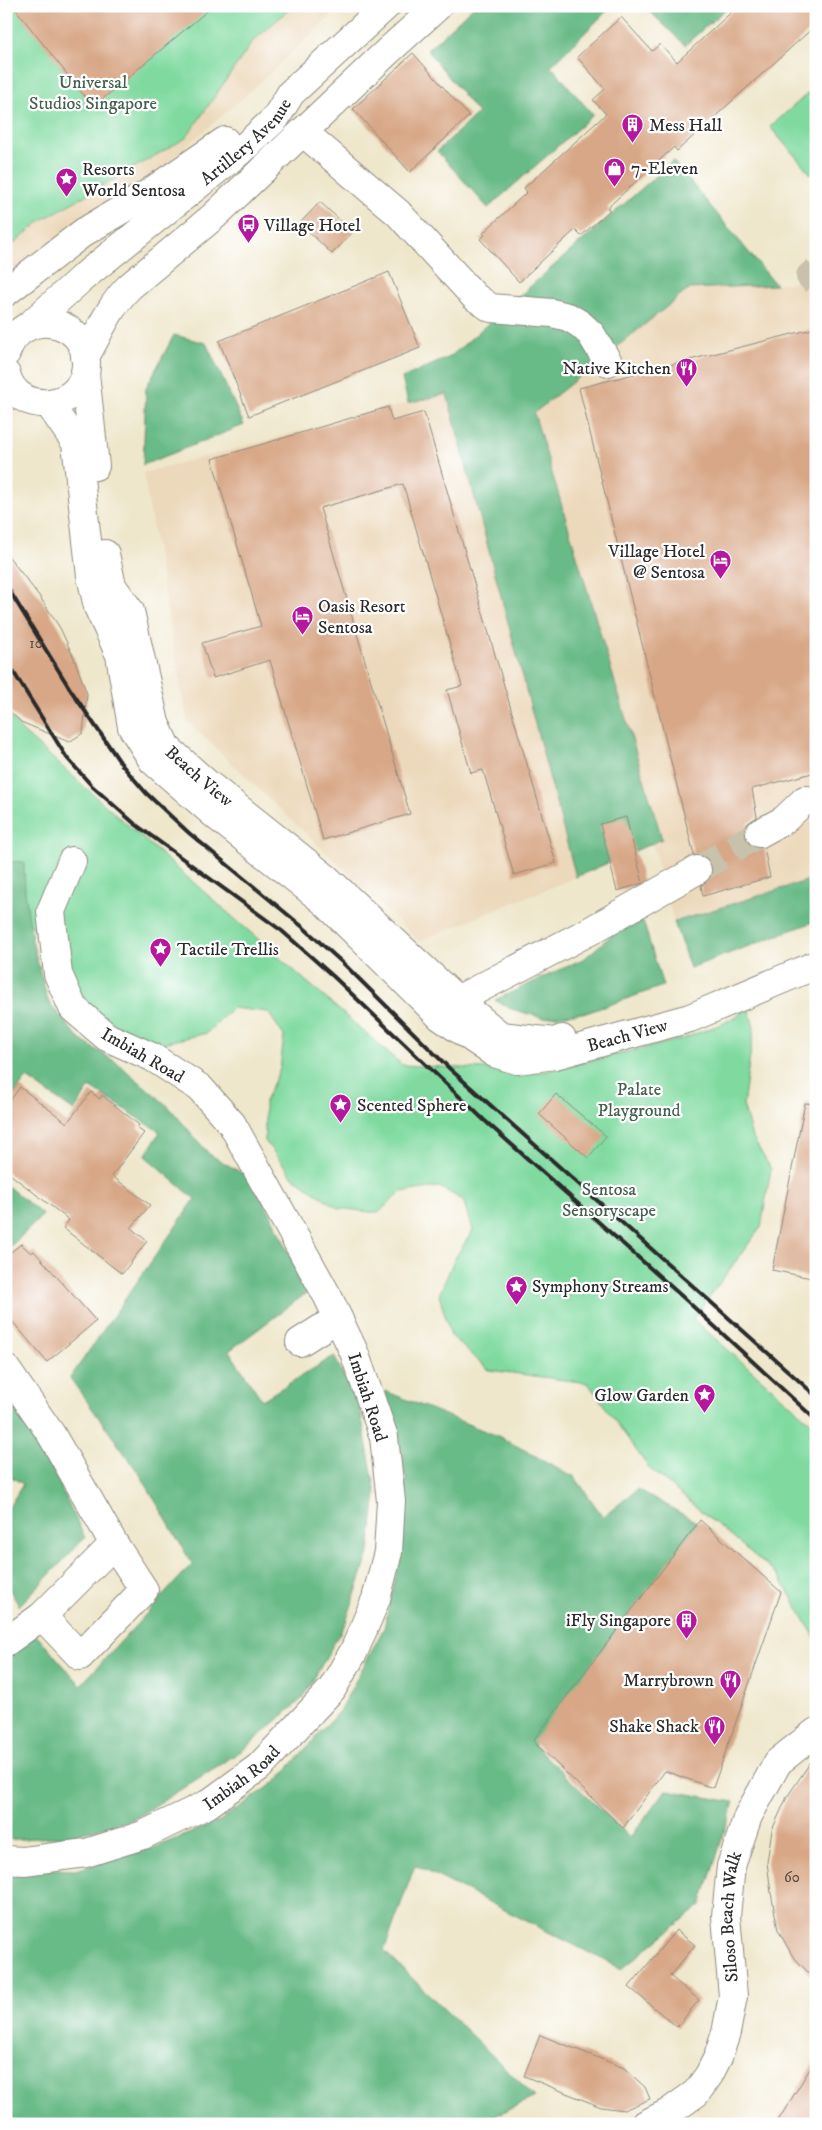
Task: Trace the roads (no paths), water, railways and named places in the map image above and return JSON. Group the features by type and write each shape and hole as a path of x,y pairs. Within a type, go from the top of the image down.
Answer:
{"street":[{"name":"Artillery Avenue","path":"13,341 82,278 240,151 275,119 291,93 386,6"},
{"name":"Artillery Avenue","path":"49,404 61,402 72,394 80,384 85,365 118,298 214,216 438,6"},
{"path":"6,292 84,232 213,150 291,93"},
{"path":"303,132 398,213 475,297 491,308 552,313 568,317 580,324 591,334 608,362"},
{"name":"Artillery Avenue","path":"13,341 41,322 53,323 64,327 75,335 82,345 85,365"},
{"name":"Beach View","path":"85,365 90,432 104,548 112,586 130,611 155,723 166,747 204,782 326,878 449,1009 494,1053 517,1060 556,1055 690,1018 816,965"},
{"path":"6,374 13,388 14,400 49,404"},
{"name":"Beach View","path":"49,404 76,443 92,576 98,607 120,655 132,727 153,761 214,814 325,902 449,1009 501,1036 554,1042 683,1003 816,945"},
{"path":"760,833 784,820 805,800 816,801"},
{"name":"Imbiah Road","path":"6,1860 24,1861 86,1853 143,1835 208,1804 259,1767 332,1689 354,1651 376,1599 388,1552 392,1501 384,1436 354,1352 338,1318 232,1124 200,1088 152,1057 107,1037 73,1008 58,974 51,911 72,860"},
{"path":"449,1009 697,870"},
{"path":"300,1342 338,1318"},
{"path":"6,1369 51,1434 114,1544 144,1590 80,1656 42,1616"},
{"path":"6,1642 42,1616 114,1544"},
{"name":"Siloso Beach Walk","path":"646,2124 668,2113 696,2093 709,2075 718,2057 726,2033 733,1996 726,1916 731,1866 748,1816 778,1762 816,1732"}],"tunnel":[{"path":"816,271 810,276 816,283"},
{"path":"697,870 760,833"}],"railway":[{"path":"6,585 70,689 122,765 146,793 189,833 304,928 345,965 450,1069 816,1396"},
{"path":"6,660 67,758 92,786 135,824 282,931 334,977 484,1120 686,1300 816,1420"}],"place":[{"name":"Mess Hall","path":"633,144"},
{"name":"7-Eleven","path":"615,187"},
{"name":"Resorts World Sentosa","path":"66,198"},
{"name":"Village Hotel","path":"248,244"},
{"name":"Native Kitchen","path":"687,387"},
{"name":"Village Hotel @ Sentosa","path":"721,580"},
{"name":"Oasis Resort Sentosa","path":"302,635"},
{"name":"Tactile Trellis","path":"161,968"},
{"name":"Scented Sphere","path":"341,1124"},
{"name":"Symphony Streams","path":"516,1305"},
{"name":"Glow Garden","path":"705,1414"},
{"name":"iFly Singapore","path":"687,1639"},
{"name":"Marrybrown","path":"730,1699"},
{"name":"Shake Shack","path":"715,1745"}],"park label":[{"name":"Universal Studios Singapore","path":"93,92"},
{"name":"Palate Playground","path":"639,1099"},
{"name":"Sentosa Sensoryscape","path":"609,1199"}]}
